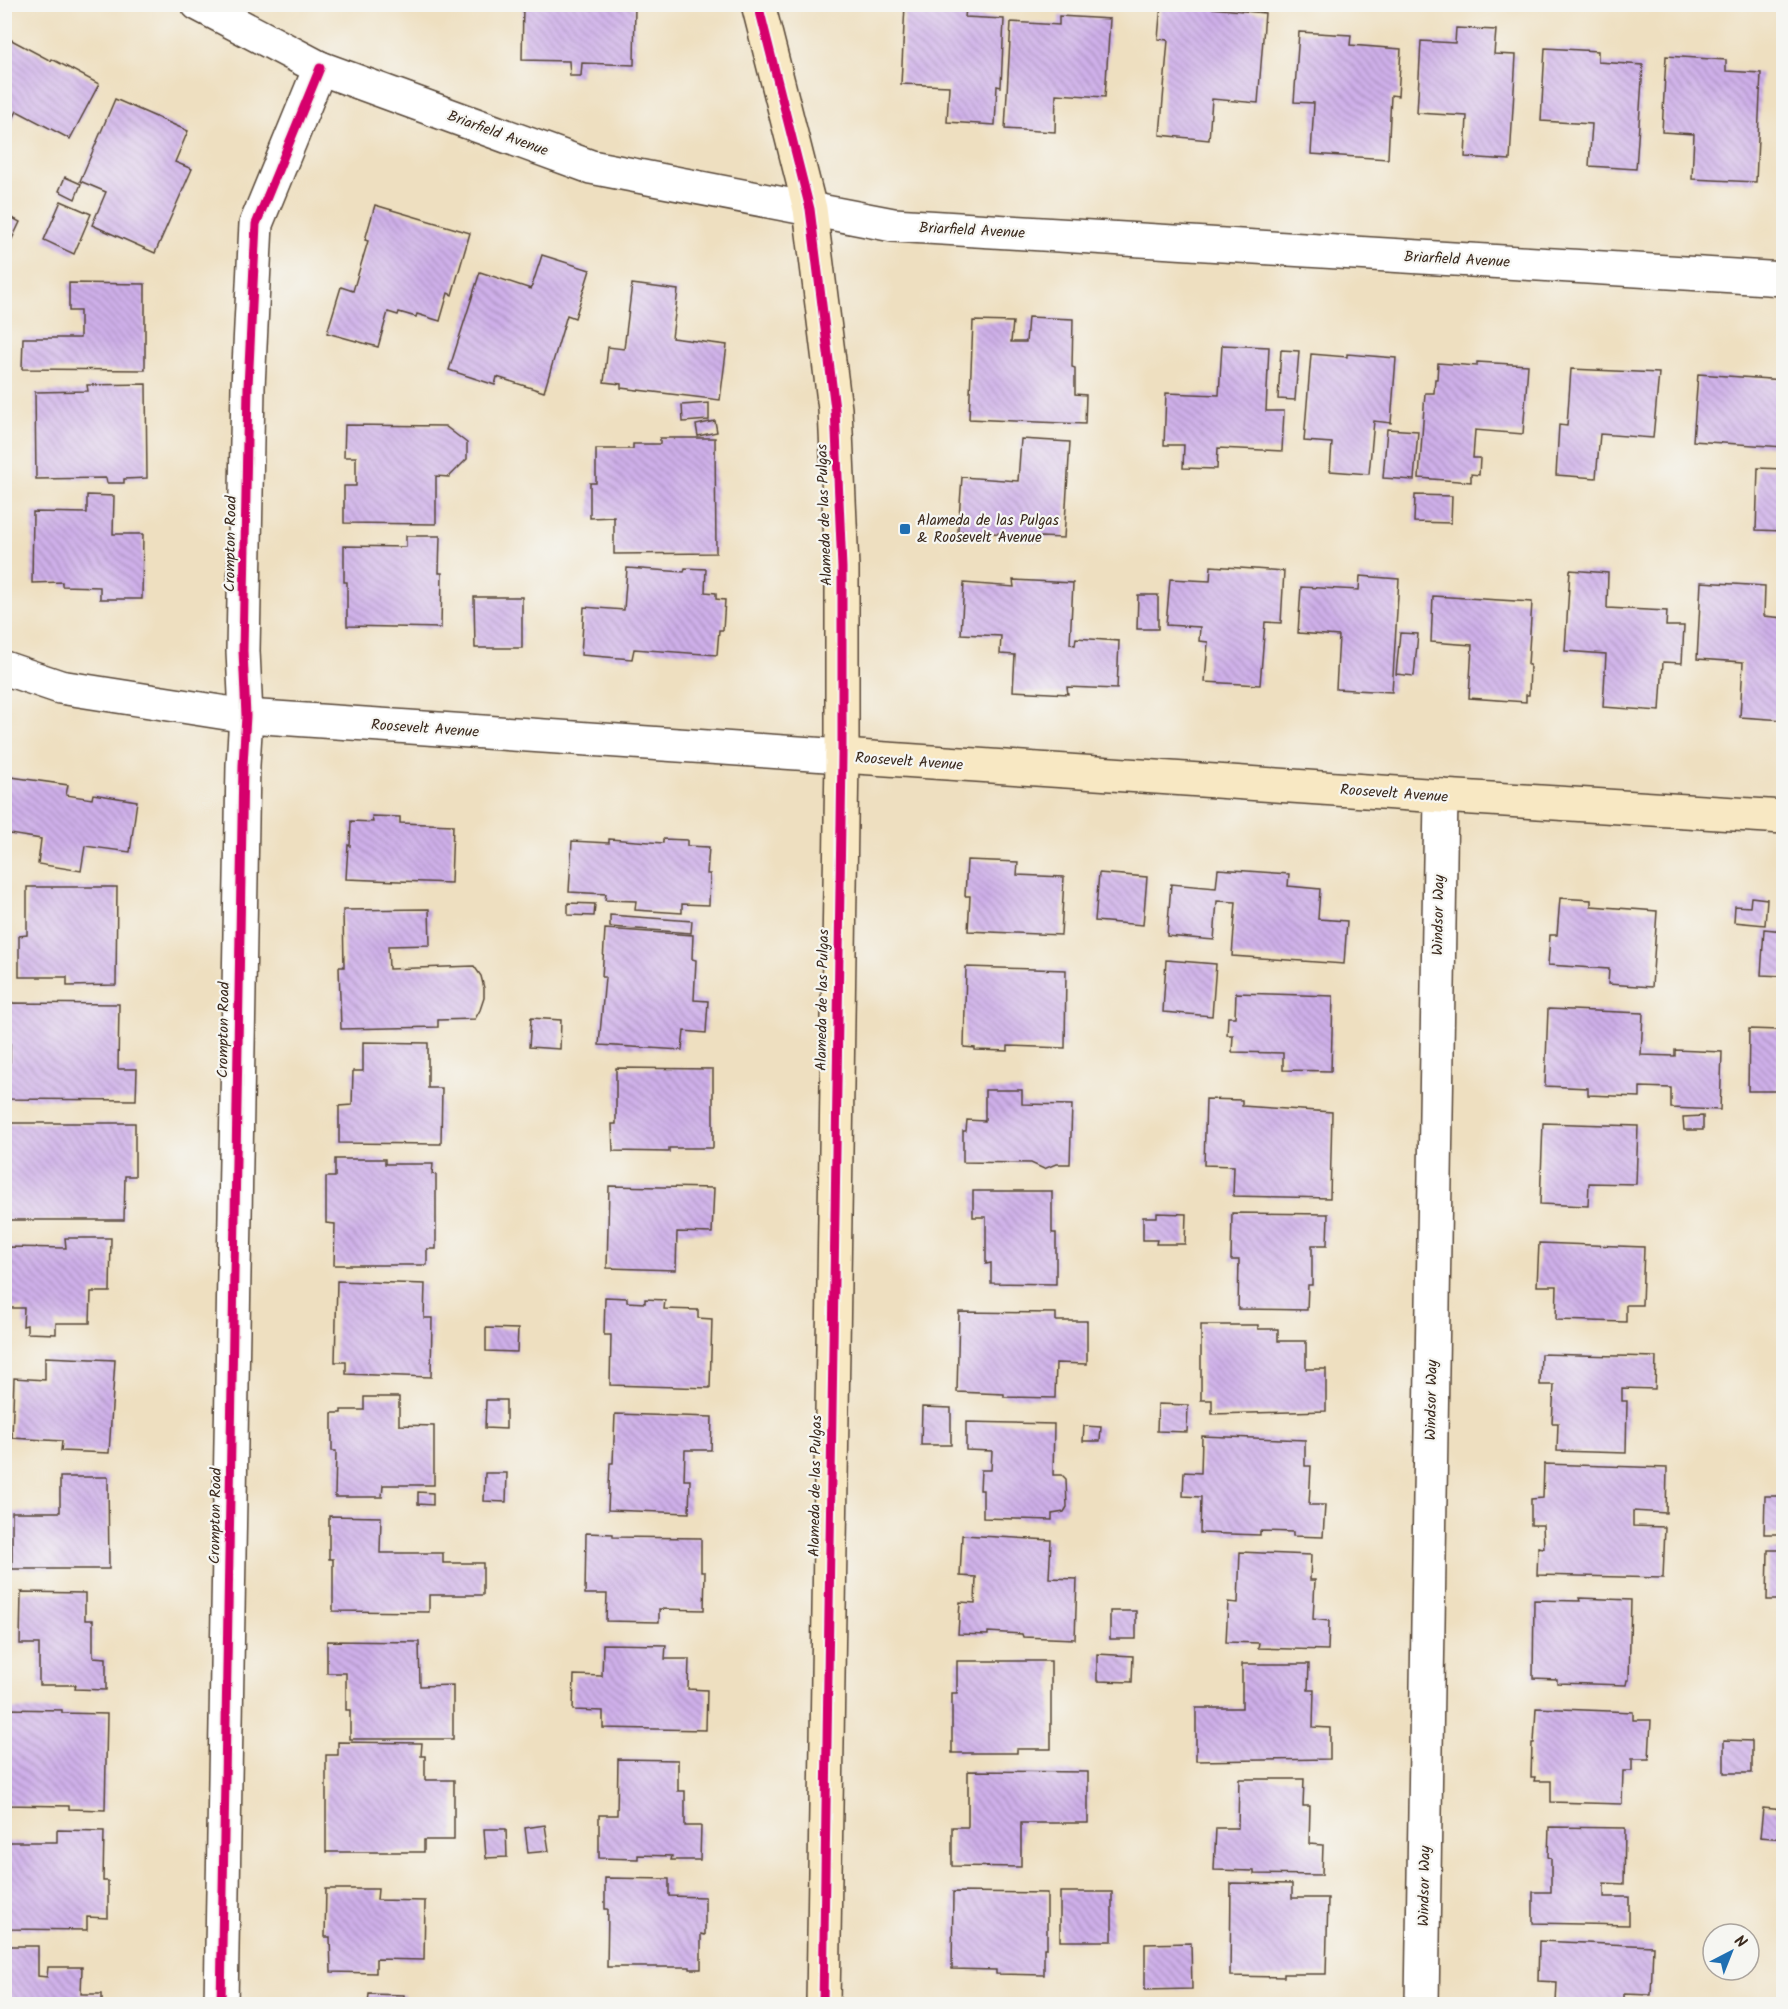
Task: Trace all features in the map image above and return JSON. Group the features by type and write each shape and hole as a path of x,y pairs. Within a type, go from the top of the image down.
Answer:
{"main road":[{"name":"Alameda de las Pulgas","path":"758,4 810,209 834,409 842,568 842,756 823,2004"},
{"name":"Roosevelt Avenue","path":"842,756 1784,817"}],"street":[{"name":"Briarfield Avenue","path":"198,4 320,68 591,168 893,225 1784,279"},
{"name":"Crompton Road","path":"221,2004 243,777 246,716 243,651 248,387 256,224 320,68"},
{"name":"Roosevelt Avenue","path":"4,668 60,687 246,716 842,756"},
{"name":"Windsor Way","path":"1422,2004 1441,796"}],"building":[{"path":"523,4 635,4 634,65 582,63 581,76 570,76 569,61 522,60"},
{"path":"1161,4 1212,4 1211,8 1265,13 1258,103 1212,99 1209,140 1160,135 1168,40 1158,39"},
{"path":"905,5 966,8 965,17 1004,19 1001,87 997,86 995,125 947,122 949,86 901,84"},
{"path":"1059,16 1110,19 1105,97 1056,94 1055,132 1005,129 1011,22 1059,25"},
{"path":"1456,28 1496,30 1494,54 1516,55 1510,160 1465,157 1467,116 1417,113 1421,41 1455,43"},
{"path":"1299,32 1351,35 1350,45 1401,49 1398,96 1391,95 1388,159 1311,154 1314,103 1294,102"},
{"path":"4,36 99,84 70,139 17,111 6,133 4,132"},
{"path":"1545,48 1598,51 1598,62 1643,65 1636,169 1589,166 1592,124 1541,121"},
{"path":"1666,56 1726,60 1726,71 1761,73 1756,182 1692,179 1694,134 1662,132"},
{"path":"115,99 188,131 175,162 192,169 155,253 92,225 106,192 80,181"},
{"path":"65,177 81,184 75,199 59,191"},
{"path":"61,201 91,214 74,254 44,240"},
{"path":"375,205 470,233 452,295 448,293 440,321 417,314 416,317 399,312 398,315 388,312 378,347 327,333 341,287 353,291 368,241 365,240"},
{"path":"5,214 20,222 12,239 5,235"},
{"path":"542,255 590,270 575,318 567,315 544,392 497,377 495,385 449,370 480,272 531,289"},
{"path":"69,283 145,284 145,370 22,369 23,338 80,338 80,311 69,311"},
{"path":"632,284 678,290 672,338 727,345 720,400 621,388 621,384 604,382 608,347 624,349"},
{"path":"1028,317 1073,319 1072,367 1075,368 1075,394 1086,395 1085,424 969,419 973,321 1013,322 1011,342 1026,342"},
{"path":"1222,345 1269,347 1266,411 1284,411 1282,451 1218,448 1217,469 1183,468 1184,445 1164,445 1166,393 1219,395"},
{"path":"1281,350 1299,351 1295,400 1278,399"},
{"path":"1311,354 1396,358 1391,423 1374,421 1369,474 1330,471 1332,443 1304,441"},
{"path":"1477,362 1528,365 1523,434 1475,430 1473,458 1480,458 1479,475 1471,474 1471,482 1419,478 1425,393 1434,393 1438,363 1477,366"},
{"path":"1571,369 1659,373 1653,438 1600,434 1596,478 1556,475 1559,425 1567,426"},
{"path":"1698,374 1784,380 1784,447 1693,441"},
{"path":"146,384 147,478 124,479 124,483 107,483 106,478 36,479 35,392 88,391 87,385"},
{"path":"709,403 709,420 683,422 682,405"},
{"path":"715,421 717,432 698,436 696,425"},
{"path":"345,425 445,426 467,443 467,459 449,477 436,476 436,524 344,523 344,486 356,486 356,457 344,457"},
{"path":"1387,429 1418,431 1414,480 1383,478"},
{"path":"660,438 715,438 716,553 614,554 614,517 590,518 590,483 596,483 596,449 633,449 633,444 660,444"},
{"path":"1021,439 1070,442 1064,538 1040,537 1039,542 1023,541 1023,535 958,531 962,477 1018,481"},
{"path":"1758,468 1784,469 1784,531 1756,530"},
{"path":"87,495 114,496 113,534 143,534 142,599 100,599 100,587 62,586 62,582 32,583 33,512 87,513"},
{"path":"1415,495 1452,496 1451,523 1414,522"},
{"path":"406,536 440,536 441,628 347,626 344,546 406,547"},
{"path":"1211,566 1284,571 1281,623 1265,622 1260,685 1205,682 1208,642 1199,641 1200,627 1166,625 1170,579 1210,581"},
{"path":"627,568 684,572 685,568 706,569 705,592 716,593 716,599 725,600 723,630 719,630 717,655 634,649 632,659 581,655 584,607 624,610"},
{"path":"1570,570 1608,573 1607,608 1667,611 1666,626 1684,626 1682,663 1663,662 1660,711 1603,707 1606,654 1565,651"},
{"path":"1360,576 1399,579 1392,692 1336,689 1339,636 1298,633 1301,587 1359,590"},
{"path":"1013,580 1073,583 1070,644 1075,645 1076,638 1119,641 1117,689 1067,687 1068,694 1013,691 1015,655 1000,654 1001,636 961,634 964,583 1014,587"},
{"path":"1701,582 1765,586 1764,616 1784,618 1784,720 1740,717 1743,662 1697,659"},
{"path":"1138,595 1158,595 1158,629 1137,629"},
{"path":"1433,596 1532,602 1528,665 1530,665 1529,695 1526,695 1526,702 1469,698 1472,645 1431,642"},
{"path":"474,597 522,597 522,648 475,648"},
{"path":"1400,633 1418,634 1414,676 1396,674"},
{"path":"4,776 68,785 66,795 92,799 93,794 137,801 130,852 85,846 81,871 38,864 41,839 4,833"},
{"path":"372,816 400,817 400,823 453,825 451,883 346,879 351,821 373,822"},
{"path":"609,839 663,843 663,839 687,840 687,846 709,847 707,874 710,874 709,905 682,904 682,913 635,910 636,901 605,900 606,894 569,892 572,841 609,843"},
{"path":"967,860 1018,862 1017,875 1064,877 1061,935 968,931 970,896 965,896"},
{"path":"1218,869 1289,874 1288,886 1320,889 1318,919 1347,921 1344,964 1232,956 1236,902 1217,901 1214,940 1167,936 1171,884 1216,888"},
{"path":"1099,873 1147,877 1143,925 1095,921"},
{"path":"27,887 117,887 116,985 67,986 67,977 19,977 19,936 27,935"},
{"path":"1751,897 1767,899 1765,925 1734,922 1735,906 1750,907"},
{"path":"1560,898 1591,900 1591,906 1657,911 1652,987 1608,984 1609,969 1548,965 1550,935 1557,935"},
{"path":"568,903 595,904 594,916 568,915"},
{"path":"429,909 430,945 388,946 389,969 474,966 481,976 484,988 484,998 475,1019 438,1020 438,1027 341,1029 339,967 344,967 343,910"},
{"path":"610,915 692,921 691,933 610,927"},
{"path":"605,929 693,935 692,959 696,960 694,1000 708,1001 706,1033 684,1031 682,1050 599,1045 605,977 602,977"},
{"path":"1764,929 1784,931 1784,976 1761,975"},
{"path":"1166,960 1216,964 1212,1016 1163,1012"},
{"path":"966,967 1066,970 1065,1048 1008,1046 1008,1051 975,1050 975,1048 964,1047"},
{"path":"1236,993 1333,996 1331,1071 1283,1070 1283,1053 1232,1052 1233,1035 1227,1035 1228,1017 1235,1017"},
{"path":"10,1003 119,1004 118,1069 137,1069 136,1100 4,1099 4,1062 10,1062"},
{"path":"1548,1009 1643,1013 1641,1055 1675,1056 1675,1050 1722,1052 1720,1110 1671,1108 1671,1088 1640,1087 1640,1097 1588,1095 1588,1088 1545,1086"},
{"path":"1782,1014 1784,1014 1784,1057 1780,1057"},
{"path":"531,1018 561,1020 560,1049 529,1047"},
{"path":"1749,1029 1779,1030 1778,1091 1748,1091"},
{"path":"363,1042 428,1043 428,1088 442,1088 441,1144 339,1143 339,1106 352,1105 353,1071 363,1071"},
{"path":"616,1068 713,1069 713,1148 669,1148 669,1152 613,1151 612,1124 616,1124"},
{"path":"985,1090 1022,1090 1022,1104 1072,1105 1070,1164 1056,1164 1044,1169 1031,1163 963,1162 963,1131 966,1131 967,1120 985,1121"},
{"path":"1206,1099 1242,1100 1242,1106 1332,1112 1330,1198 1233,1196 1234,1166 1204,1165"},
{"path":"1703,1116 1703,1130 1684,1130 1683,1117"},
{"path":"4,1123 135,1123 135,1176 125,1176 124,1220 4,1220"},
{"path":"1543,1123 1638,1126 1636,1184 1589,1183 1588,1206 1540,1204"},
{"path":"335,1159 385,1159 385,1164 433,1164 432,1174 436,1175 436,1249 427,1249 427,1265 334,1265 335,1224 326,1223 326,1177 335,1177"},
{"path":"609,1186 714,1188 712,1233 677,1232 676,1270 607,1268"},
{"path":"973,1191 1052,1191 1052,1233 1056,1233 1056,1284 991,1283 991,1263 986,1264 986,1217 973,1217"},
{"path":"1157,1213 1186,1214 1185,1244 1156,1244 1157,1240 1143,1240 1143,1217 1157,1217"},
{"path":"1232,1213 1328,1214 1327,1245 1312,1245 1312,1285 1308,1285 1307,1310 1238,1309 1239,1260 1231,1260"},
{"path":"65,1238 111,1238 110,1292 91,1292 90,1323 56,1323 56,1334 27,1333 27,1325 23,1326 24,1308 5,1308 6,1247 66,1248"},
{"path":"1539,1243 1644,1247 1642,1305 1626,1305 1626,1322 1556,1320 1557,1286 1537,1286"},
{"path":"337,1281 425,1284 424,1318 432,1318 431,1377 346,1374 346,1362 335,1362"},
{"path":"605,1297 627,1298 627,1302 645,1303 645,1299 665,1300 664,1309 698,1310 698,1318 712,1319 710,1388 610,1385 611,1335 604,1335"},
{"path":"959,1312 1056,1313 1056,1321 1087,1321 1087,1364 1056,1363 1055,1398 1004,1397 1004,1394 957,1392"},
{"path":"1201,1325 1258,1325 1258,1329 1278,1329 1278,1341 1306,1341 1306,1369 1326,1369 1326,1411 1212,1414 1212,1400 1201,1400"},
{"path":"486,1328 518,1329 517,1352 486,1351"},
{"path":"1541,1354 1656,1357 1655,1389 1622,1388 1622,1401 1627,1401 1626,1453 1557,1451 1558,1423 1552,1423 1554,1385 1540,1385"},
{"path":"45,1357 115,1360 109,1453 61,1451 62,1441 12,1438 14,1378 45,1380"},
{"path":"364,1397 399,1397 399,1425 434,1426 434,1485 383,1485 382,1497 335,1497 336,1451 332,1451 332,1413 341,1413 341,1410 364,1410"},
{"path":"486,1400 506,1400 506,1429 485,1428"},
{"path":"1158,1404 1188,1405 1187,1432 1157,1431"},
{"path":"922,1407 951,1408 951,1445 921,1445"},
{"path":"615,1414 712,1417 711,1450 685,1450 684,1480 690,1480 689,1513 608,1510"},
{"path":"966,1422 1054,1424 1053,1475 1062,1475 1066,1479 1067,1507 1064,1512 1052,1514 1052,1520 983,1518 983,1490 980,1490 981,1470 991,1470 992,1451 966,1450"},
{"path":"1084,1426 1101,1427 1100,1441 1083,1441"},
{"path":"1202,1436 1305,1440 1305,1466 1311,1466 1309,1505 1325,1505 1323,1537 1293,1536 1293,1532 1260,1531 1260,1535 1200,1533 1201,1497 1183,1496 1184,1472 1201,1473"},
{"path":"1544,1464 1667,1468 1666,1513 1633,1511 1633,1526 1665,1527 1663,1578 1537,1575 1538,1547 1544,1548 1543,1525 1531,1525 1531,1499 1543,1498"},
{"path":"485,1473 507,1473 506,1502 484,1501"},
{"path":"60,1477 108,1477 109,1569 12,1569 12,1512 60,1512"},
{"path":"418,1492 433,1493 433,1505 418,1504"},
{"path":"1765,1496 1784,1496 1784,1534 1764,1534"},
{"path":"329,1516 381,1517 380,1553 443,1553 443,1563 483,1563 483,1595 429,1595 429,1612 333,1611 333,1559 329,1559"},
{"path":"586,1533 613,1534 613,1537 701,1538 701,1572 705,1572 704,1610 659,1609 659,1622 606,1621 607,1594 585,1594"},
{"path":"962,1535 1051,1540 1049,1578 1077,1579 1075,1639 1023,1637 1022,1634 988,1632 988,1635 958,1634 960,1602 975,1603 976,1577 960,1576"},
{"path":"1768,1550 1784,1550 1784,1600 1767,1600"},
{"path":"1240,1552 1311,1555 1310,1580 1315,1580 1313,1619 1329,1621 1328,1650 1258,1648 1259,1643 1226,1642 1228,1602 1238,1603"},
{"path":"21,1592 85,1593 85,1620 93,1620 93,1657 106,1658 106,1690 75,1689 76,1685 39,1685 39,1644 20,1644"},
{"path":"1579,1598 1631,1600 1629,1680 1626,1685 1557,1683 1557,1679 1533,1678 1534,1600 1580,1601"},
{"path":"1110,1611 1136,1611 1136,1639 1110,1639"},
{"path":"327,1641 419,1642 420,1686 453,1685 453,1739 350,1739 350,1710 346,1710 346,1673 327,1673"},
{"path":"603,1644 666,1645 665,1659 689,1659 688,1689 707,1690 706,1730 603,1728 603,1711 573,1710 574,1675 602,1676"},
{"path":"1097,1654 1133,1656 1132,1682 1097,1681"},
{"path":"957,1661 1051,1661 1051,1749 1017,1749 1017,1753 952,1753 952,1693 957,1693"},
{"path":"1242,1664 1309,1664 1308,1690 1314,1690 1313,1727 1330,1728 1330,1759 1196,1761 1196,1708 1242,1708"},
{"path":"1536,1708 1633,1712 1633,1720 1651,1720 1649,1759 1632,1759 1632,1771 1623,1771 1622,1804 1551,1802 1551,1781 1534,1781 1535,1777 1531,1777"},
{"path":"4,1709 62,1710 62,1713 107,1714 105,1810 69,1809 69,1806 4,1805"},
{"path":"1724,1740 1752,1741 1752,1773 1724,1773"},
{"path":"338,1742 422,1743 421,1756 425,1756 425,1780 454,1780 454,1840 424,1840 424,1852 326,1852 326,1755 338,1755"},
{"path":"618,1759 678,1760 678,1791 685,1791 685,1826 701,1826 700,1860 671,1860 672,1856 638,1855 638,1859 599,1858 599,1815 617,1815"},
{"path":"968,1771 1088,1772 1088,1823 1021,1823 1021,1867 952,1866 952,1827 968,1827"},
{"path":"1239,1779 1304,1779 1303,1806 1310,1806 1309,1844 1323,1845 1322,1875 1254,1874 1254,1871 1214,1870 1216,1828 1238,1828"},
{"path":"1763,1808 1784,1810 1784,1839 1760,1837"},
{"path":"545,1825 549,1851 528,1853 525,1828"},
{"path":"1549,1827 1625,1828 1624,1884 1604,1883 1604,1897 1629,1897 1629,1925 1533,1923 1533,1892 1551,1892 1551,1858 1548,1857"},
{"path":"484,1829 506,1829 507,1857 486,1858"},
{"path":"57,1830 104,1831 103,1881 108,1881 108,1918 87,1917 87,1930 10,1929 10,1926 4,1926 6,1842 57,1842"},
{"path":"605,1878 669,1879 669,1896 705,1897 705,1935 701,1934 701,1969 607,1967 608,1909 605,1909"},
{"path":"1231,1883 1292,1884 1292,1898 1328,1898 1326,1974 1284,1974 1284,1977 1230,1976"},
{"path":"326,1889 378,1889 377,1900 425,1901 424,1960 376,1959 376,1973 331,1972 330,1937 325,1937"},
{"path":"953,1892 1047,1893 1047,1948 1044,1948 1044,1975 996,1974 996,1970 952,1969"},
{"path":"1060,1892 1112,1892 1112,1941 1060,1941"},
{"path":"1539,1941 1653,1946 1651,1995 1624,1994 1624,2004 1556,2004 1557,1982 1538,1981"},
{"path":"1191,1943 1192,1989 1145,1990 1145,1944"},
{"path":"4,1946 38,1946 38,1976 47,1977 48,1967 82,1967 81,1994 102,1994 102,2004 4,2004"},
{"path":"369,1994 404,1995 404,2004 368,2004"},
{"path":"949,2000 1049,2001 1049,2004 949,2004"}],"cycle path":[{"path":"758,4 810,209 835,409 842,568 842,756 823,2004"},
{"path":"221,2004 243,765 246,716 243,651 248,387 256,224 320,68"}],"place":[{"name":"Alameda de las Pulgas & Roosevelt Avenue","path":"905,529"}]}
